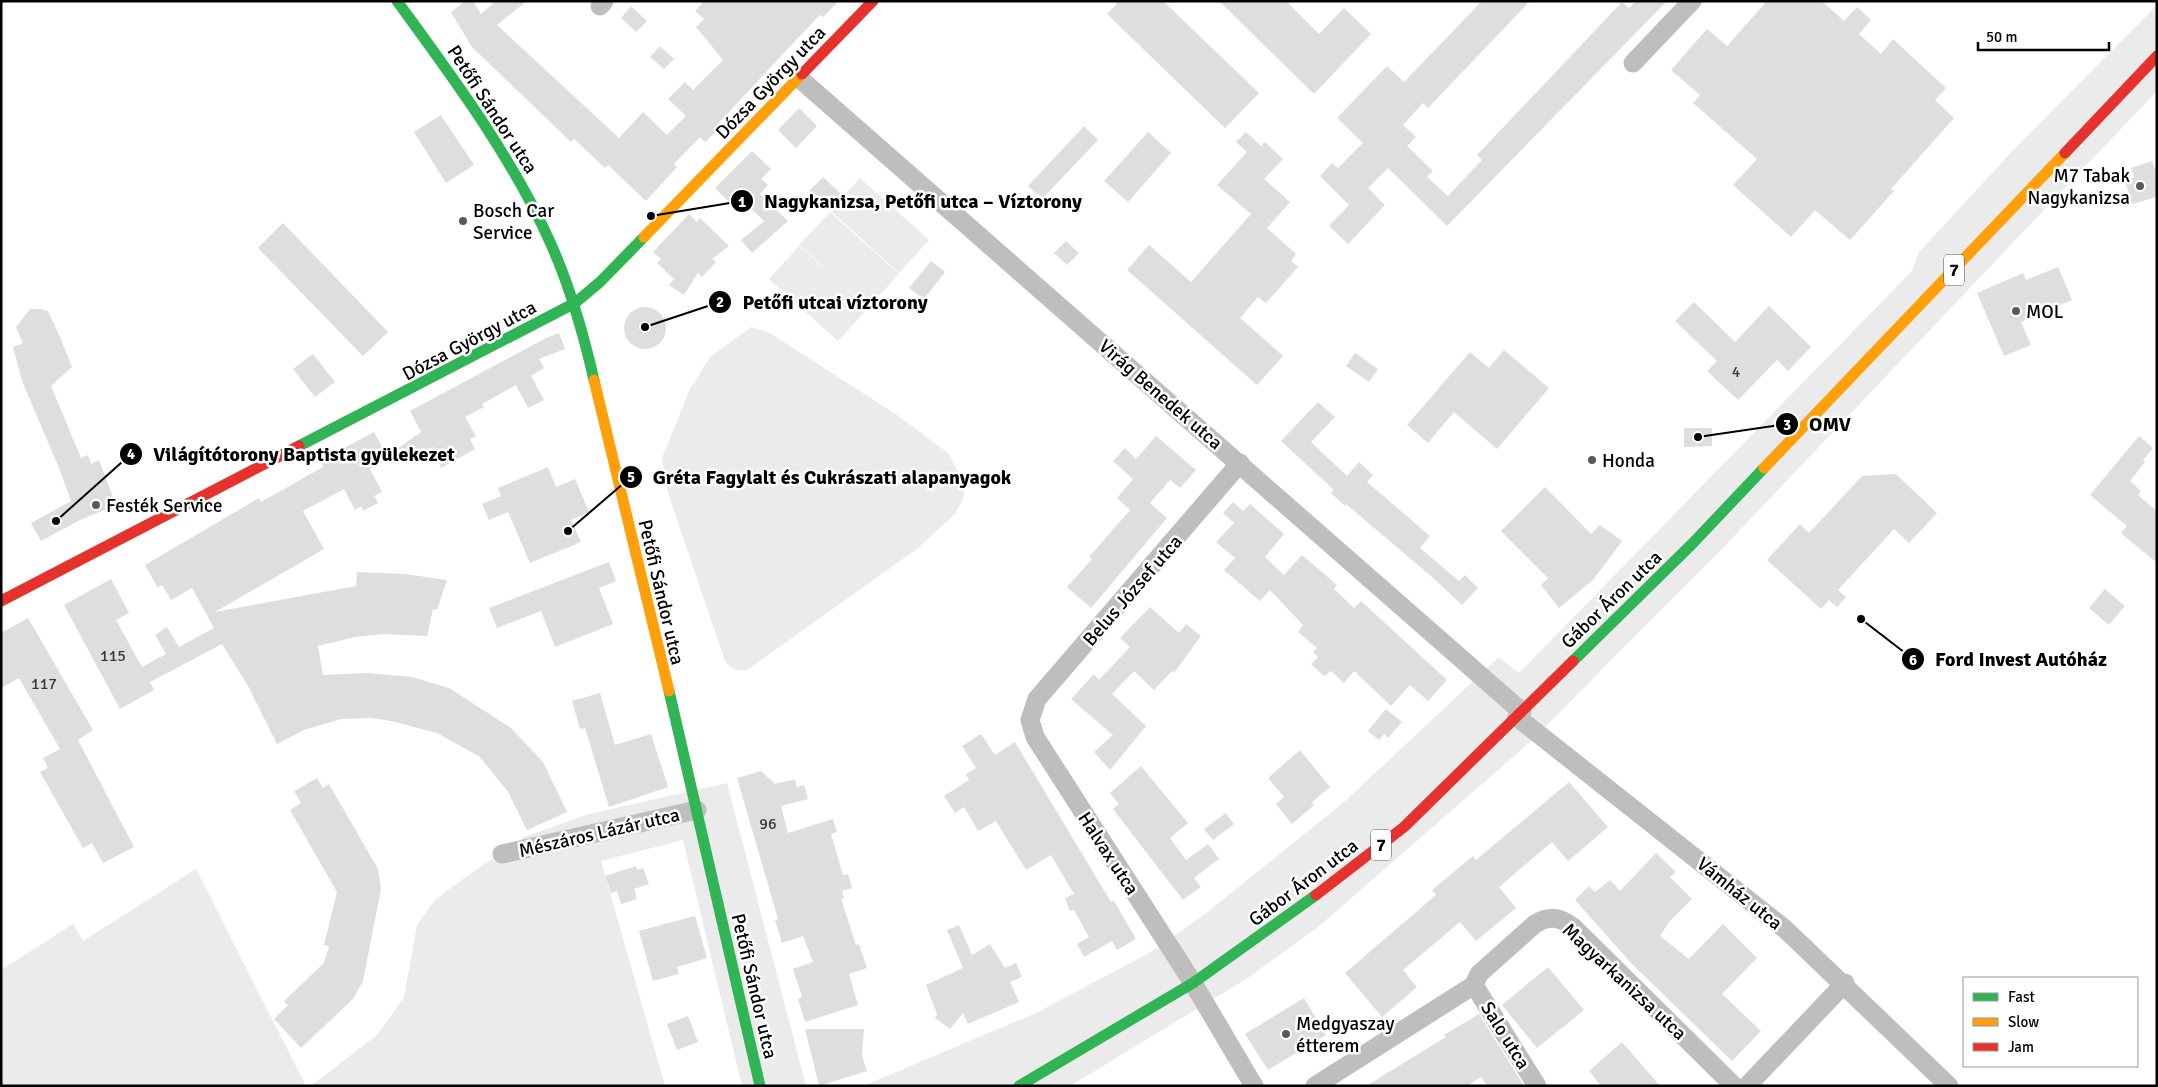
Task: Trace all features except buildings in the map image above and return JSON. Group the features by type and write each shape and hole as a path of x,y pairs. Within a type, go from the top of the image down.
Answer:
{"street":[{"name":"Petőfi Sándor utca","path":"397,1 471,104 512,167 555,249 574,303 697,810 760,1086"},
{"name":"Dózsa György utca","path":"1,601 574,303 600,282 873,1"},
{"path":"1633,63 1692,1"},
{"name":"Gábor Áron utca","path":"1019,1086 1193,983 1288,917 1404,827 1694,543 2157,56"},
{"name":"Virág Benedek utca","path":"799,78 1240,463 1519,714"},
{"name":"Belus József utca","path":"1030,720 1037,699 1240,463"},
{"name":"Vámház utca","path":"1519,714 1754,902 1845,984 1949,1086"},
{"name":"Halvax utca","path":"1030,720 1035,737 1193,983 1254,1086"},
{"name":"Mészáros Lázár utca","path":"502,854 697,810"},
{"name":"Magyarkanizsa utca","path":"1315,1086 1474,985 1479,974 1535,924 1545,918 1564,920 1574,927 1734,1086"},
{"path":"1747,1086 1845,984"},
{"name":"Salo utca","path":"1474,985 1537,1086"}],"shaded area":[{"path":"2157,5 2157,91 1720,551 1528,744 1318,927 1248,978 1070,1086 863,1086 1036,1013 1149,953 1205,914 1344,802 1499,657 1519,673 1912,271 1919,252 2018,145"},
{"path":"860,178 929,240 899,273 830,210"},
{"path":"830,212 899,274 868,308 799,245"},
{"path":"799,246 868,308 838,341 769,279"},
{"path":"751,327 770,333 897,415 948,453 965,484 963,499 955,514 917,549 747,670 740,671 732,668 725,661 667,490 662,458 690,389 710,357"},
{"path":"727,783 806,1086 742,1086 683,840 601,861 665,1086 311,1086 378,1034 404,997 417,925 435,900 467,876 524,837 589,814"},
{"path":"196,869 306,1086 1,1086 1,970 73,924 83,941"}],"traffic: fast":[{"path":"397,1 480,118 518,178 535,210 570,292 594,380"},
{"path":"299,446 575,303 600,282 644,237"},
{"path":"1573,661 1693,543 1764,468"},
{"path":"669,691 760,1086"},
{"path":"1019,1086 1193,983 1316,895"}],"traffic: slow":[{"path":"644,237 802,74"},
{"path":"1764,468 2065,153"},
{"path":"594,380 669,691"}],"traffic: jam":[{"path":"802,74 873,1"},
{"path":"2065,153 2157,56"},
{"path":"1,601 299,446"},
{"path":"1316,895 1404,827 1573,661"}],"place":[{"name":"M7 Tabak Nagykanizsa","path":"2140,186"},
{"name":"Nagykanizsa, Petőfi utca – Víztorony","path":"651,216"},
{"name":"Bosch Car Service","path":"463,221"},
{"name":"MOL","path":"2016,311"},
{"name":"Petőfi utcai víztorony","path":"645,327"},
{"name":"OMV","path":"1698,437"},
{"name":"Honda","path":"1592,460"},
{"name":"Festék Service","path":"96,505"},
{"name":"Világítótorony Baptista gyülekezet","path":"56,521"},
{"name":"Gréta Fagylalt és Cukrászati alapanyagok","path":"568,531"},
{"name":"Ford Invest Autóház","path":"1861,619"},
{"name":"Medgyaszay étterem","path":"1286,1034"}]}
